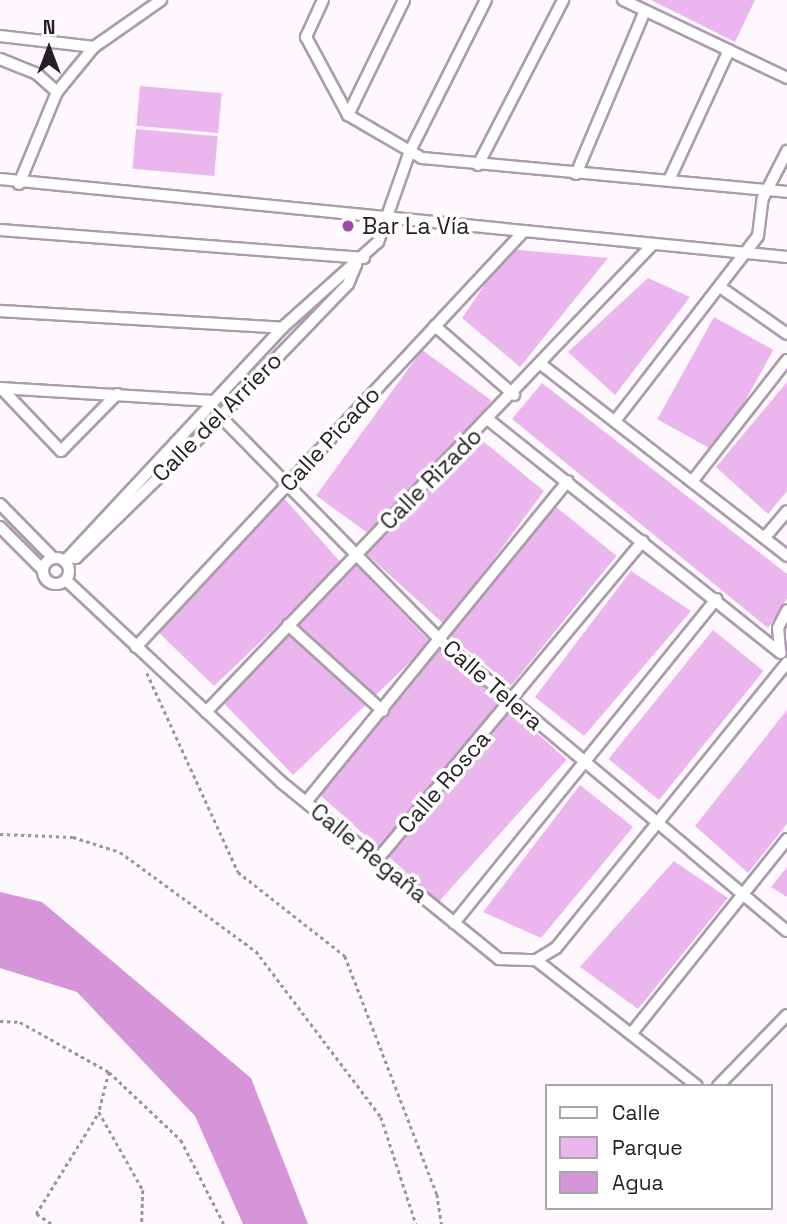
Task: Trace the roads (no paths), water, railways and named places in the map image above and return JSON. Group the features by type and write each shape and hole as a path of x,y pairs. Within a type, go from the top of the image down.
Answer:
{"street":[{"path":"19,184 57,92 94,47 161,0"},
{"path":"323,0 306,37 348,115 410,151 478,165 787,192"},
{"path":"348,115 404,0"},
{"name":"Calle del Arriero","path":"67,559 76,558 220,416 348,284 384,220 410,151 486,0"},
{"path":"478,165 563,0"},
{"path":"623,0 787,78"},
{"path":"576,174 645,11"},
{"path":"0,36 94,47"},
{"path":"669,180 729,50"},
{"path":"0,60 37,74 57,92"},
{"path":"615,421 758,236 768,190 787,151"},
{"path":"0,179 19,184 787,257"},
{"path":"0,230 360,262"},
{"name":"Calle Picado","path":"136,647 524,232"},
{"name":"Calle Rizado","path":"206,712 358,550 490,421 653,244"},
{"name":"Calle del Arriero","path":"67,559 282,328 360,262"},
{"path":"720,287 787,334"},
{"path":"0,311 282,328"},
{"path":"435,326 514,395"},
{"path":"694,479 787,359"},
{"path":"542,365 767,535 787,556"},
{"path":"0,388 61,451 117,394"},
{"path":"0,388 213,401"},
{"name":"Calle Telera","path":"220,416 286,486 358,550 441,641 655,825 787,931"},
{"path":"490,421 716,599 785,659"},
{"path":"306,802 441,641 568,481"},
{"path":"0,503 53,558 67,559 66,580 50,583 43,570 0,527"},
{"path":"767,535 787,511"},
{"name":"Calle Rosca","path":"377,860 512,702 643,541"},
{"path":"43,570 53,558"},
{"name":"Calle Regaña","path":"66,580 306,802 454,923 499,959 536,960"},
{"path":"454,923 581,762 716,599"},
{"path":"785,659 778,628 787,610"},
{"path":"288,625 383,711"},
{"path":"694,1084 536,960 556,948 785,659"},
{"path":"631,1034 787,839"},
{"path":"720,1084 787,1015"}],"water":[{"path":"0,892 42,902 251,1078 308,1224 243,1224 195,1116 77,992 0,968"}],"place":[{"name":"Bar La Vía","path":"348,226"}]}
